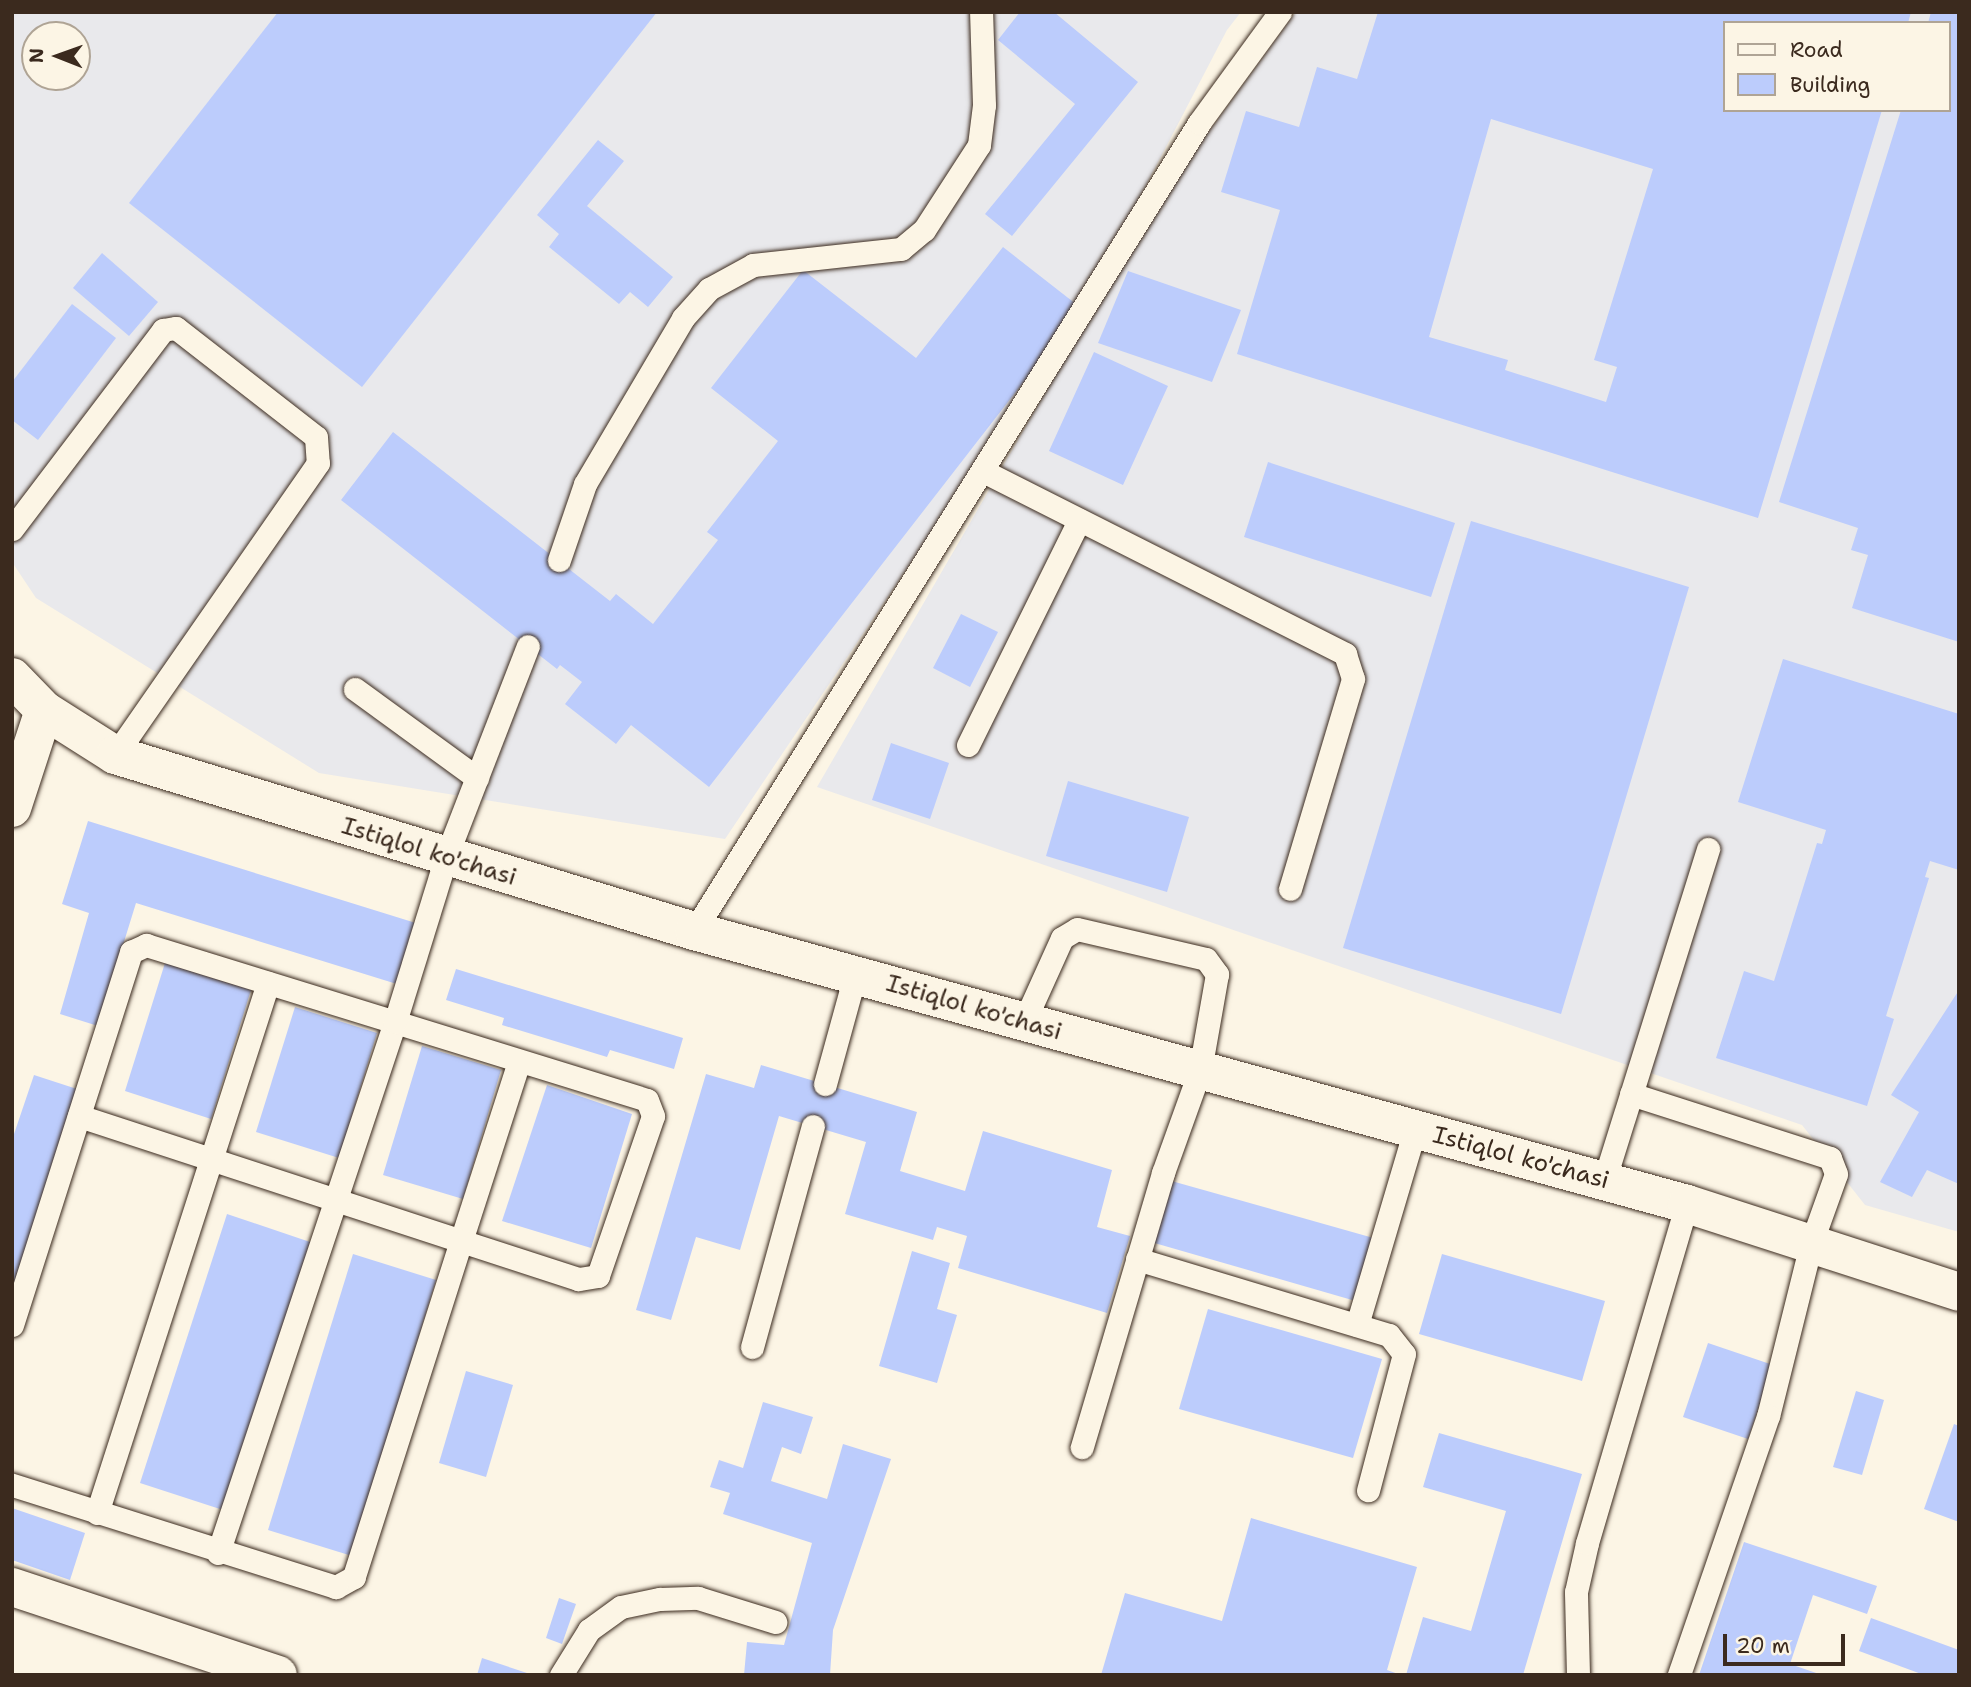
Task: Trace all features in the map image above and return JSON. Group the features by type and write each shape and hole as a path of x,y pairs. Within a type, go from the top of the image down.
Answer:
{"main road":[{"name":"Istiqlol ko'chasi","path":"12,677 44,710 115,755 694,931 1687,1204 1959,1292"},
{"path":"12,808 44,710"},
{"path":"12,1587 278,1675"}],"lane":[{"path":"559,560 585,484 683,318 709,289 753,265 901,249 923,230 979,145 984,105 981,12"},
{"path":"694,931 1199,123 1280,12"},
{"path":"12,529 163,330 176,328 316,437 318,463 115,755"},
{"path":"983,471 1345,654 1353,679 1290,889"},
{"path":"968,745 1079,520"},
{"path":"218,1553 395,1023 446,857 528,646"},
{"path":"355,689 477,778"},
{"path":"1604,1181 1708,849"},
{"path":"1024,1022 1062,938 1077,929 1206,959 1217,974 1200,1070 1137,1259 1082,1447"},
{"path":"12,1325 131,951 146,944 647,1100 653,1116 598,1276 578,1279 79,1116"},
{"path":"825,1084 855,975"},
{"path":"97,1513 268,983"},
{"path":"12,1485 218,1553 336,1587 354,1577 519,1061"},
{"path":"1631,1094 1830,1158 1836,1174 1811,1244 1768,1416 1679,1675"},
{"path":"751,1348 813,1126"},
{"path":"1357,1325 1415,1129"},
{"path":"1578,1675 1576,1592 1587,1543 1687,1204"},
{"path":"1137,1259 1389,1335 1404,1354 1368,1490"},
{"path":"561,1675 589,1630 621,1607 660,1599 698,1598 775,1622"}],"shaded area":[{"path":"12,12 1241,12 1227,30 1082,308 725,839 319,773 36,598 12,562"},
{"path":"1296,12 1959,12 1959,1232 1865,1205 1802,1125 817,787 1149,214"}],"building":[{"path":"278,12 657,12 362,387 129,203"},
{"path":"1020,12 1054,12 1138,82 1012,236 985,214 1075,104 998,40"},
{"path":"1378,12 1911,12 1909,21 1722,21 1722,112 1881,112 1758,518 1237,354 1280,210 1221,192 1246,111 1299,127 1317,67 1357,79","holes":["1491,119 1653,169 1594,360 1617,367 1606,402 1505,370 1508,360 1429,337"]},
{"path":"1931,12 1959,12 1959,642 1852,608 1868,555 1851,550 1858,528 1779,502 1900,112 1950,112 1950,21 1929,21"},
{"path":"598,140 624,161 587,206 673,277 648,307 630,292 619,304 549,247 559,234 537,215"},
{"path":"1003,247 1081,308 709,787 631,725 616,744 565,704 582,682 560,665 557,669 341,500 393,432 610,601 616,594 653,624 718,540 707,532 778,441 711,388 803,270 916,358"},
{"path":"102,253 158,302 129,336 73,288"},
{"path":"1128,271 1241,310 1212,382 1098,343"},
{"path":"72,304 116,338 38,440 12,420 12,382"},
{"path":"1094,352 1168,386 1123,485 1049,451"},
{"path":"1268,462 1455,523 1431,597 1244,537"},
{"path":"1471,521 1689,587 1561,1014 1343,948"},
{"path":"961,614 998,632 970,687 933,668"},
{"path":"1783,659 1959,714 1959,870 1930,861 1925,877 1929,878 1886,1016 1894,1019 1867,1106 1716,1058 1744,971 1774,981 1817,843 1822,844 1826,830 1738,802"},
{"path":"891,743 949,763 930,819 872,800"},
{"path":"1068,781 1189,817 1167,892 1046,856"},
{"path":"88,821 419,924 400,985 136,903 98,1026 60,1014 89,913 62,904"},
{"path":"165,963 251,990 211,1119 125,1091"},
{"path":"456,969 683,1038 674,1069 610,1050 607,1057 502,1025 504,1018 446,1000"},
{"path":"1959,990 1959,1184 1927,1170 1912,1197 1880,1182 1919,1112 1891,1095"},
{"path":"295,1007 377,1033 339,1158 256,1132"},
{"path":"422,1046 501,1070 463,1199 383,1175"},
{"path":"761,1065 917,1112 900,1171 965,1191 983,1131 1112,1170 1097,1227 1130,1236 1107,1313 958,1268 967,1236 937,1227 933,1240 845,1214 866,1142 779,1116 740,1250 696,1237 671,1320 636,1310 706,1074 754,1088"},
{"path":"34,1075 80,1090 12,1290 12,1140"},
{"path":"547,1085 632,1114 591,1248 502,1221"},
{"path":"1168,1180 1377,1239 1359,1302 1151,1242"},
{"path":"227,1214 310,1242 223,1510 140,1483"},
{"path":"912,1251 950,1263 937,1309 957,1315 937,1383 879,1366"},
{"path":"353,1254 436,1280 352,1556 268,1530"},
{"path":"1442,1254 1605,1301 1582,1381 1419,1334"},
{"path":"1208,1309 1382,1359 1353,1458 1179,1409"},
{"path":"1708,1343 1773,1365 1748,1439 1683,1417"},
{"path":"466,1371 513,1385 486,1477 439,1463"},
{"path":"1856,1391 1884,1400 1862,1475 1833,1467"},
{"path":"763,1402 813,1417 801,1454 782,1447 771,1481 827,1499 843,1444 891,1459 833,1630 830,1675 744,1675 747,1642 784,1645 812,1543 723,1514 730,1493 710,1487 719,1460 743,1468"},
{"path":"1954,1424 1959,1426 1959,1522 1924,1509"},
{"path":"1439,1433 1582,1474 1523,1675 1406,1675 1423,1617 1471,1631 1506,1511 1423,1487"},
{"path":"12,1508 85,1533 70,1580 12,1560"},
{"path":"1251,1518 1417,1567 1387,1670 1401,1675 1101,1675 1125,1593 1222,1621"},
{"path":"1744,1542 1877,1586 1867,1614 1813,1595 1790,1664 1822,1675 1699,1675"},
{"path":"559,1598 576,1604 562,1644 546,1638"},
{"path":"1871,1618 1959,1650 1959,1675 1924,1675 1859,1651"},
{"path":"482,1658 530,1674 530,1675 477,1675"}]}
